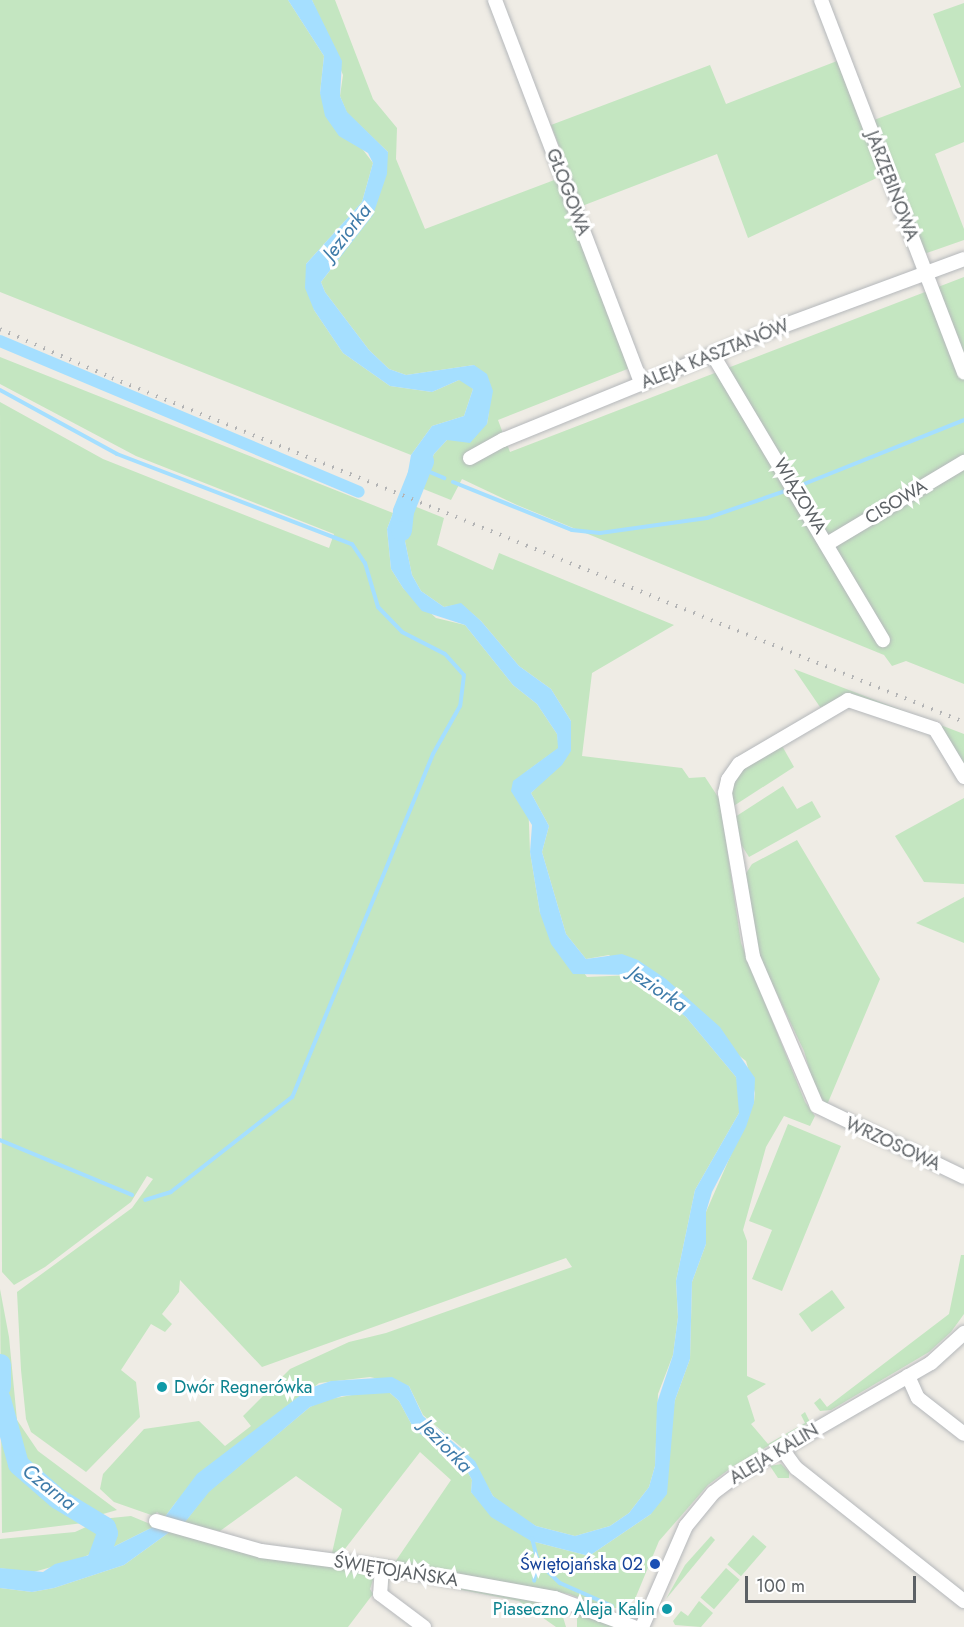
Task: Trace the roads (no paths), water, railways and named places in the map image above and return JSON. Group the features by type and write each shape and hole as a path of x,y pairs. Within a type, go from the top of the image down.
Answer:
{"street":[{"name":"GŁOGOWA","path":"495,0 642,384"},
{"name":"JARZĘBINOWA","path":"820,0 964,372"},
{"name":"ALEJA KASZTANÓW","path":"470,458 502,440 964,258"},
{"name":"WIĄZOWA","path":"713,355 883,640"},
{"name":"CISOWA","path":"827,544 964,462"},
{"name":"WRZOSOWA","path":"964,777 935,729 848,700 739,764 728,780 725,793 753,957 812,1098 823,1112 964,1177"},
{"name":"ALEJA KALIN","path":"642,1627 686,1526 725,1483 908,1376 943,1354 964,1333"},
{"path":"908,1376 918,1398 964,1434"},
{"path":"782,1449 796,1468 964,1601"},
{"name":"ŚWIĘTOJAŃSKA","path":"156,1521 261,1551 381,1567 555,1598 634,1627"},
{"path":"381,1567 380,1594 424,1627"}],"water":[{"path":"288,0 312,0 342,61 340,96 347,112 388,152 387,174 373,215 321,282 325,292 369,350 389,369 406,375 474,365 487,374 493,391 487,424 470,443 447,440 434,454 421,488 406,483 411,455 432,426 464,416 473,389 459,380 432,392 390,386 343,353 314,310 305,288 306,264 362,202 373,163 368,153 339,136 325,116 320,93 324,56"},
{"path":"398,500 414,506 405,541 412,575 421,591 444,607 461,603 481,621 519,666 551,689 571,721 571,751 562,765 531,793 549,826 542,852 566,934 586,959 622,954 638,960 666,979 720,1027 755,1078 754,1103 746,1127 712,1192 706,1212 706,1244 692,1282 690,1359 675,1400 667,1494 651,1514 589,1556 531,1541 491,1517 471,1492 472,1480 466,1469 414,1429 399,1401 390,1393 342,1396 310,1407 209,1492 182,1526 164,1518 197,1474 310,1388 331,1381 392,1377 409,1386 423,1416 475,1461 493,1496 536,1526 575,1536 610,1526 629,1513 649,1487 655,1466 657,1403 673,1355 678,1317 676,1281 695,1190 739,1113 736,1077 686,1017 633,975 573,974 551,944 540,913 530,852 532,825 511,791 513,781 558,748 557,734 537,704 513,685 465,625 422,611 403,588 391,569 387,529"},
{"path":"155,1526 171,1531 124,1565 54,1588 32,1592 0,1588 0,1568 43,1572 55,1564 105,1551"}],"waterway":[{"path":"0,341 359,492"},
{"path":"0,390 117,454 352,544 365,563 378,607 402,632 445,654 464,675 460,706 433,754 292,1097 171,1192 145,1200"},
{"path":"804,484 964,420"},
{"name":"Jeziorka","path":"401,530 403,511 423,461"},
{"path":"425,470 444,478"},
{"path":"453,482 572,530 600,533 707,518 788,490"},
{"path":"0,1140 132,1195"},
{"name":"Czarna","path":"0,1364 0,1386"},
{"name":"Czarna","path":"0,1399 18,1464 57,1498 105,1527 107,1533 97,1561"},
{"path":"532,1538 537,1558 534,1581"},
{"path":"537,1561 560,1583 612,1606"}],"railway":[{"path":"0,329 112,378 964,722"}],"place":[{"name":"Dwór Regnerówka","path":"162,1387"},
{"name":"Świętojańska 02","path":"655,1564"},
{"name":"Piaseczno Aleja Kalin","path":"667,1609"}]}
